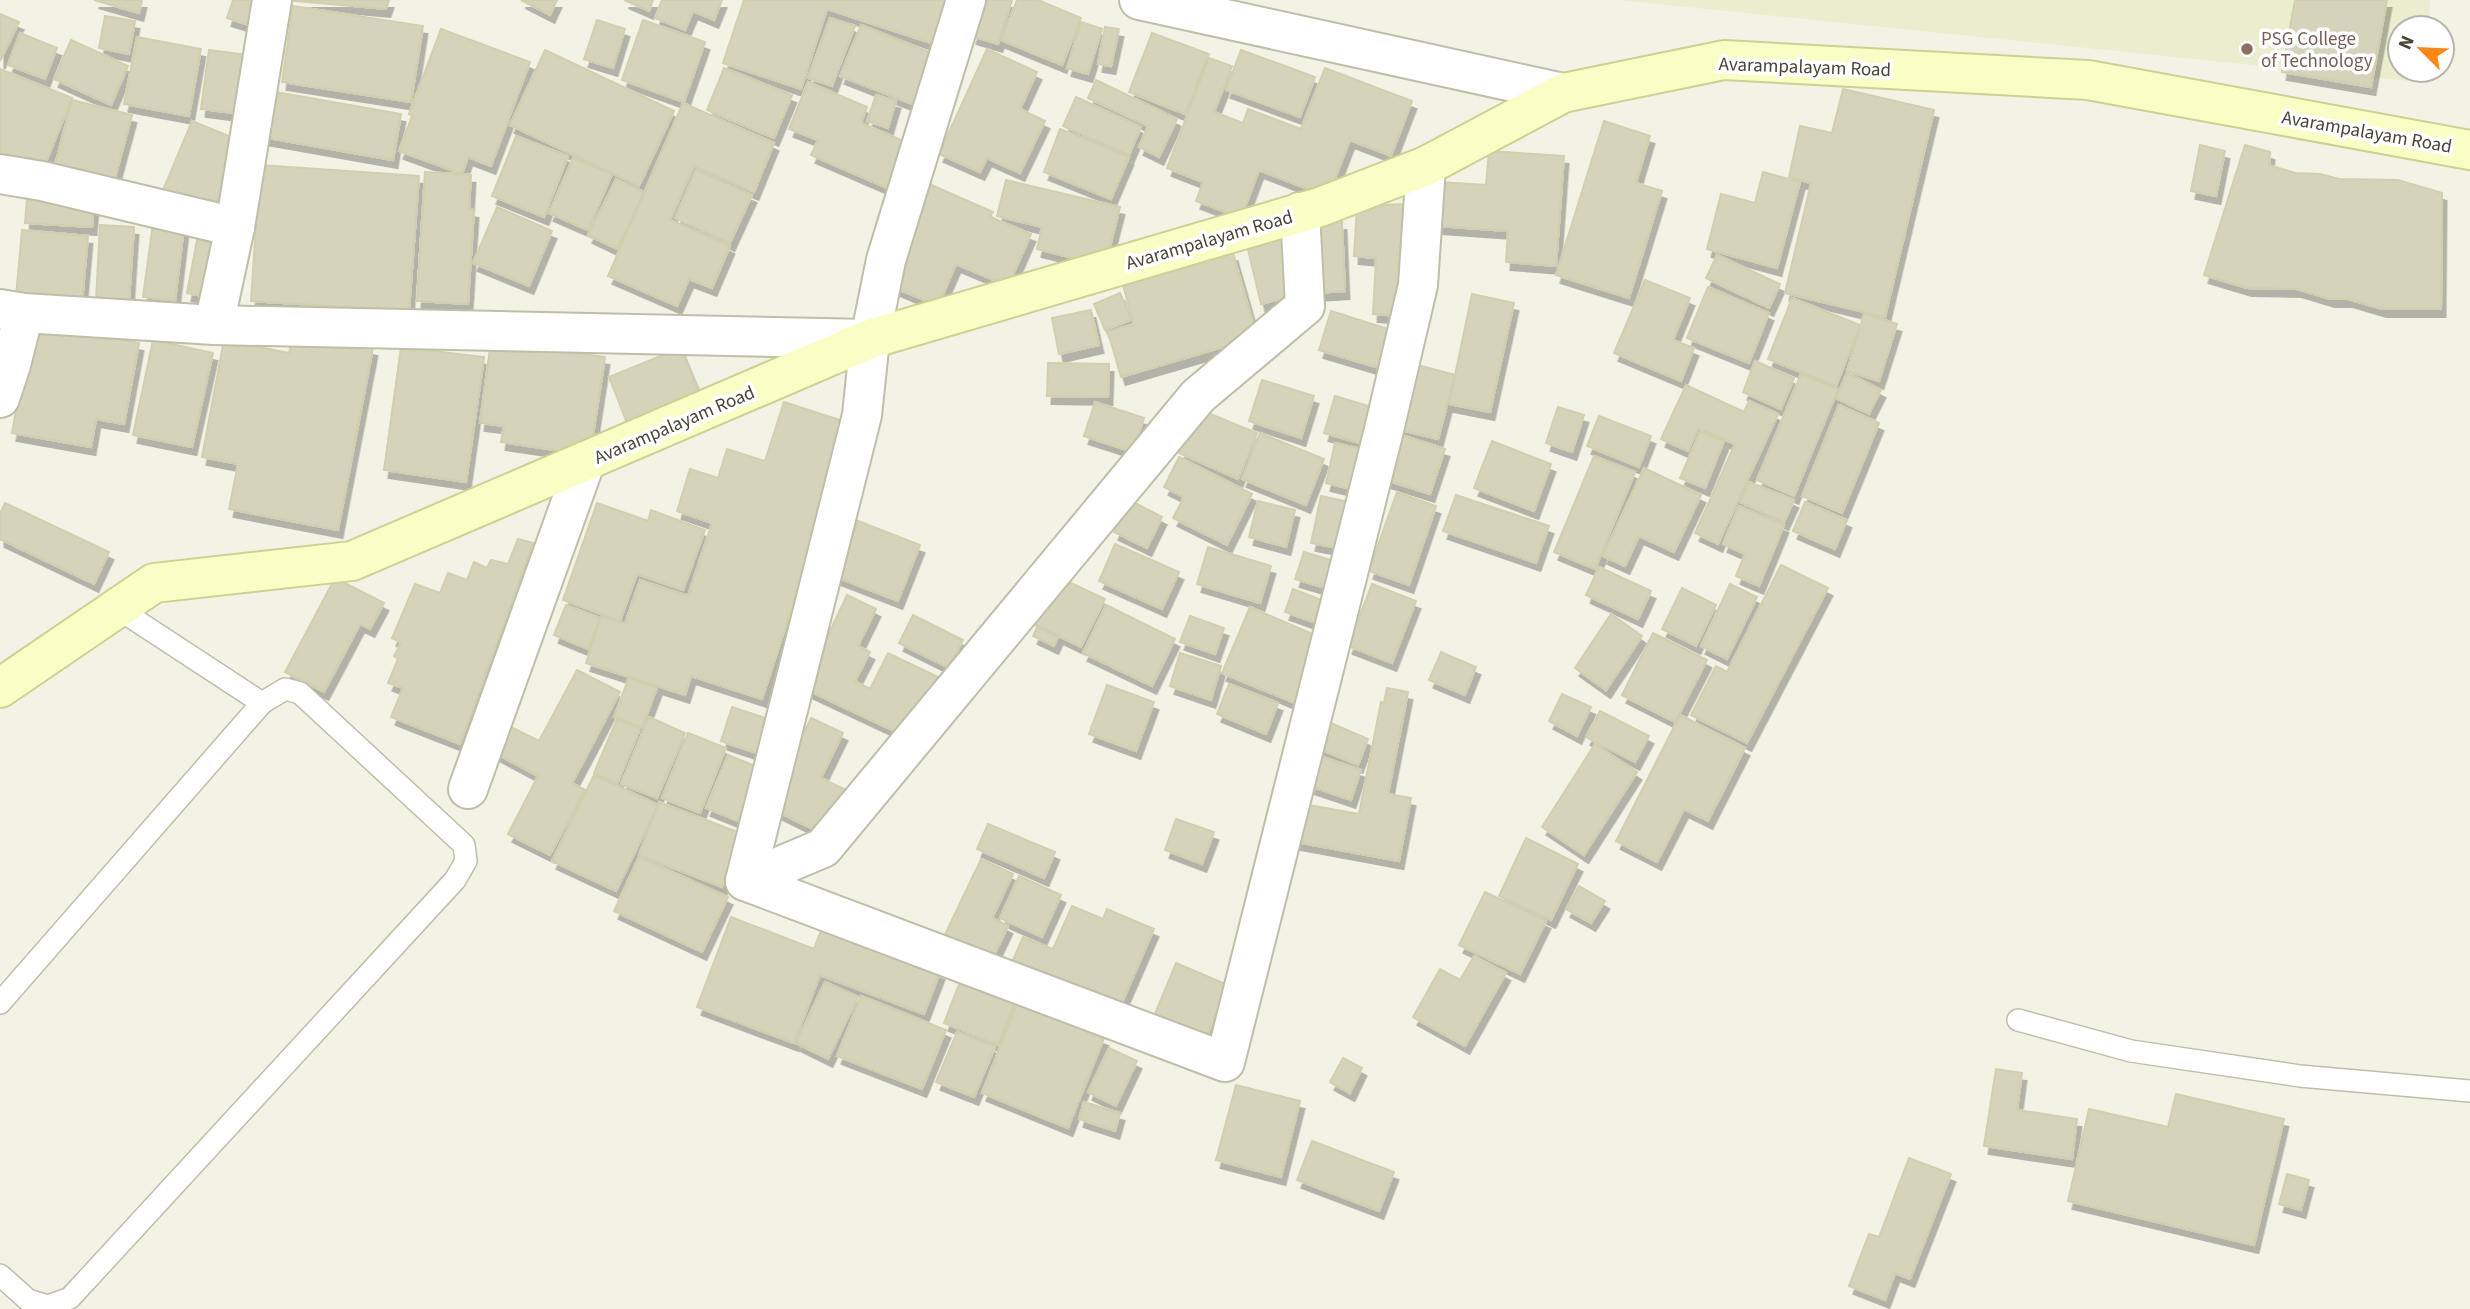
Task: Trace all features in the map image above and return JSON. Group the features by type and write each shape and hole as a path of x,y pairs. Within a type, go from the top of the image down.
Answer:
{"street":[{"path":"214,325 235,227 272,0"},
{"path":"745,881 862,415 870,339 886,260 966,0"},
{"path":"1139,0 1563,93"},
{"name":"Avarampalayam Road","path":"0,688 155,583 352,561 870,339 1320,207 1426,166 1563,93 1724,60 2088,80 2470,150"},
{"path":"745,881 1225,1062 1383,435 1418,285 1426,166"},
{"path":"0,174 42,180 235,227"},
{"path":"745,881 822,848 1198,396 1305,306 1300,212"},
{"path":"0,398 12,365 12,311 214,325 870,339"},
{"path":"468,789 585,463"}],"lane":[{"path":"117,608 262,703"},
{"path":"0,1003 262,703 285,689 300,693 464,845 466,861 455,880 70,1298 48,1306 29,1300 0,1275"},
{"path":"2018,1020 2131,1051 2300,1076 2470,1091"}],"shaded area":[{"name":"PSG College of Technology","path":"1619,0 2430,0 2430,14 2386,14 2386,79"}],"building":[{"path":"94,0 142,0 139,13"},
{"path":"233,0 261,0 252,26 227,18"},
{"path":"284,0 389,0 386,9"},
{"path":"521,0 557,0 550,15"},
{"path":"624,0 653,0 649,11"},
{"path":"662,0 722,0 714,20 693,11 685,30 655,18"},
{"path":"744,0 952,0 937,45 827,9 801,89 723,63"},
{"path":"983,0 1012,0 998,44 972,36"},
{"path":"1017,0 1038,0 1081,18 1062,65 1001,40"},
{"path":"2295,0 2387,0 2371,87 2282,72"},
{"path":"293,6 423,26 411,102 282,82"},
{"path":"0,14 19,22 0,61"},
{"path":"105,16 135,21 129,54 99,48"},
{"path":"830,18 855,26 832,86 808,78"},
{"path":"597,20 625,29 613,68 584,59"},
{"path":"643,20 705,42 684,102 622,80"},
{"path":"1081,22 1102,29 1088,74 1067,68"},
{"path":"861,25 937,55 917,106 840,76"},
{"path":"1105,27 1119,29 1111,66 1098,64"},
{"path":"441,29 530,62 491,166 468,157 462,174 399,151 412,116 409,114"},
{"path":"20,33 57,48 45,79 8,65"},
{"path":"1152,33 1209,54 1185,114 1129,92"},
{"path":"137,37 201,49 189,116 124,104"},
{"path":"71,40 128,66 111,105 54,79"},
{"path":"987,49 1037,72 1020,109 1045,121 1020,173 987,158 980,172 939,154"},
{"path":"209,50 256,56 248,115 201,109"},
{"path":"545,50 674,111 639,186 510,125"},
{"path":"1241,50 1315,77 1300,117 1226,90"},
{"path":"1209,58 1232,66 1214,112 1243,123 1248,109 1301,129 1325,68 1412,101 1391,156 1350,140 1328,197 1259,170 1241,218 1196,201 1203,182 1167,168"},
{"path":"724,68 792,95 774,138 707,110"},
{"path":"0,69 72,98 40,177 0,160"},
{"path":"1096,80 1177,119 1159,157 1139,147 1148,126 1088,98"},
{"path":"808,82 867,107 861,123 913,145 894,191 811,155 818,140 789,129"},
{"path":"1843,89 1934,110 1885,317 1785,293 1811,183 1789,177 1800,126 1832,133"},
{"path":"270,91 401,114 393,160 262,137"},
{"path":"876,95 896,101 888,128 867,121"},
{"path":"1076,97 1141,127 1129,155 1063,126"},
{"path":"72,100 132,115 113,185 54,169"},
{"path":"683,103 774,143 754,192 694,166 670,220 730,246 712,288 689,279 677,306 608,276"},
{"path":"192,121 246,143 215,218 161,195"},
{"path":"1604,121 1650,136 1636,183 1662,191 1629,298 1556,275"},
{"path":"1060,129 1129,157 1111,199 1044,172"},
{"path":"516,136 568,156 544,217 492,196"},
{"path":"2200,145 2225,151 2216,196 2191,191"},
{"path":"2245,145 2270,152 2269,165 2295,173 2320,174 2339,179 2398,180 2442,193 2441,309 2382,309 2348,299 2330,299 2297,289 2247,288 2204,275"},
{"path":"1489,151 1564,156 1556,266 1506,262 1508,231 1438,226 1441,182 1486,185"},
{"path":"573,158 612,174 588,230 549,213"},
{"path":"260,165 419,176 409,311 251,301"},
{"path":"696,170 752,195 730,243 675,218"},
{"path":"425,172 471,175 469,209 474,210 468,304 417,301"},
{"path":"1763,172 1800,182 1777,268 1707,249 1721,194 1755,203"},
{"path":"616,179 644,192 617,249 588,235"},
{"path":"1006,180 1120,207 1105,266 1037,249 1042,227 997,216"},
{"path":"929,184 993,212 990,217 1031,234 1008,286 956,264 938,306 886,284"},
{"path":"27,199 94,203 92,227 25,223"},
{"path":"1406,204 1401,316 1373,314 1376,258 1354,256 1357,206"},
{"path":"497,207 552,231 529,286 473,263"},
{"path":"1342,222 1345,291 1315,293 1312,223"},
{"path":"153,223 184,227 175,301 143,297"},
{"path":"100,225 134,227 129,302 96,300"},
{"path":"22,230 88,236 82,302 16,296"},
{"path":"1287,231 1302,294 1261,304 1246,241"},
{"path":"197,240 222,245 212,298 187,293"},
{"path":"1233,253 1257,337 1121,377 1108,332 1134,324 1123,285"},
{"path":"1717,255 1780,284 1769,308 1706,278"},
{"path":"1645,280 1690,298 1673,340 1694,348 1681,381 1614,353"},
{"path":"1708,287 1769,313 1749,363 1687,338"},
{"path":"1120,293 1131,320 1105,330 1094,304"},
{"path":"1472,294 1514,303 1490,412 1449,404"},
{"path":"1792,298 1860,325 1836,386 1768,359"},
{"path":"1091,310 1099,345 1059,354 1052,318"},
{"path":"1331,311 1397,332 1386,370 1319,350"},
{"path":"1864,314 1897,324 1879,381 1847,371"},
{"path":"32,323 139,343 124,424 96,419 91,447 12,433"},
{"path":"293,332 373,348 338,530 229,509 238,464 202,457 224,340 289,353"},
{"path":"153,340 213,353 192,447 133,435"},
{"path":"491,341 605,357 590,455 501,442 504,426 480,423"},
{"path":"401,347 484,357 466,482 384,470"},
{"path":"680,348 699,393 627,423 609,377"},
{"path":"1755,361 1794,378 1781,409 1743,392"},
{"path":"1048,363 1109,364 1108,397 1047,396"},
{"path":"1410,363 1455,375 1438,439 1393,428"},
{"path":"1847,373 1881,390 1869,414 1836,398"},
{"path":"1801,374 1838,389 1794,496 1757,480"},
{"path":"1262,380 1314,396 1301,438 1249,421"},
{"path":"1686,385 1744,412 1749,401 1778,414 1718,544 1695,533 1735,444 1698,428 1688,451 1661,439"},
{"path":"1335,396 1378,409 1367,445 1324,433"},
{"path":"784,402 852,424 762,699 691,676 685,695 586,663 601,616 625,624 640,580 688,596 712,523 677,511 690,469 718,478 727,449 765,461"},
{"path":"1095,402 1144,418 1133,452 1084,436"},
{"path":"1839,405 1879,423 1842,513 1802,496"},
{"path":"1558,407 1584,415 1572,452 1546,443"},
{"path":"1198,409 1257,433 1238,479 1179,453"},
{"path":"1599,416 1651,436 1639,467 1587,446"},
{"path":"1700,432 1724,441 1705,488 1680,478"},
{"path":"1260,433 1324,459 1306,505 1242,479"},
{"path":"1401,435 1445,449 1430,494 1386,480"},
{"path":"1492,441 1551,464 1534,511 1474,488"},
{"path":"1335,443 1365,450 1355,490 1326,483"},
{"path":"1594,456 1635,472 1595,569 1554,552"},
{"path":"1179,457 1252,494 1227,545 1173,518 1184,497 1164,487"},
{"path":"1644,468 1701,495 1674,552 1639,536 1625,566 1603,556"},
{"path":"1749,482 1794,500 1784,522 1740,502"},
{"path":"1397,492 1436,506 1409,585 1369,571"},
{"path":"1456,495 1549,526 1536,563 1443,531"},
{"path":"1321,496 1353,503 1344,549 1311,543"},
{"path":"1129,500 1162,517 1147,548 1114,532"},
{"path":"1258,501 1295,510 1286,547 1249,537"},
{"path":"1805,502 1847,520 1835,549 1793,531"},
{"path":"5,503 109,552 94,584 0,539 0,514"},
{"path":"597,503 648,521 651,510 705,530 683,590 637,574 620,621 563,600"},
{"path":"1739,506 1784,525 1759,586 1736,576 1745,554 1723,544"},
{"path":"858,521 920,545 898,601 836,577"},
{"path":"518,539 533,543 460,744 391,717 403,688 388,683 398,659 394,656 401,643 392,638 415,584 440,593 448,573 467,580 474,562 487,568 491,560 508,564"},
{"path":"1115,544 1179,572 1162,609 1099,581"},
{"path":"1208,547 1271,566 1260,603 1197,584"},
{"path":"1304,552 1337,562 1329,589 1295,579"},
{"path":"1781,565 1828,588 1747,743 1691,715 1716,666 1727,672"},
{"path":"1599,567 1651,591 1638,619 1586,595"},
{"path":"1056,576 1105,599 1081,647 1034,624"},
{"path":"335,578 384,603 370,629 360,624 324,692 285,672"},
{"path":"1372,584 1416,601 1392,663 1348,646"},
{"path":"1730,584 1757,597 1727,659 1701,646"},
{"path":"1682,588 1716,605 1696,646 1662,629"},
{"path":"1293,589 1327,602 1319,624 1285,612"},
{"path":"847,595 876,609 858,646 870,652 855,681 870,689 888,653 938,677 909,738 803,688"},
{"path":"566,605 600,618 588,649 554,635"},
{"path":"1106,605 1175,639 1152,686 1083,653"},
{"path":"1250,607 1322,638 1295,703 1222,673"},
{"path":"1611,614 1642,636 1606,690 1575,668"},
{"path":"913,615 963,640 949,668 899,643"},
{"path":"1190,616 1224,628 1215,654 1180,642"},
{"path":"1037,627 1058,637 1054,646 1033,636"},
{"path":"1653,633 1707,660 1675,722 1622,695"},
{"path":"1441,652 1476,667 1465,695 1429,680"},
{"path":"1180,653 1221,666 1211,700 1170,686"},
{"path":"577,670 620,692 572,783 585,790 550,855 508,834 538,776 495,753 509,726 539,741"},
{"path":"629,677 657,688 642,727 614,717"},
{"path":"1229,684 1278,703 1266,734 1217,714"},
{"path":"1107,685 1154,702 1136,751 1089,734"},
{"path":"1387,688 1408,692 1388,794 1411,798 1399,861 1296,842 1303,804 1359,814 1381,702 1384,703"},
{"path":"1562,694 1591,707 1577,736 1549,721"},
{"path":"732,707 777,722 766,756 721,741"},
{"path":"1600,711 1649,736 1635,762 1586,737"},
{"path":"1680,715 1745,748 1708,821 1684,809 1657,862 1616,841"},
{"path":"649,717 685,733 657,798 621,784"},
{"path":"811,718 843,733 821,778 846,790 825,835 768,807"},
{"path":"617,719 640,729 617,784 594,773"},
{"path":"1326,721 1368,739 1358,765 1315,747"},
{"path":"688,733 726,748 700,813 662,798"},
{"path":"1595,744 1637,772 1584,855 1542,827"},
{"path":"728,755 765,770 743,823 706,808"},
{"path":"1320,756 1361,770 1351,800 1310,786"},
{"path":"594,775 658,805 616,891 552,861"},
{"path":"659,802 743,834 722,887 639,855"},
{"path":"1176,819 1214,832 1202,864 1165,850"},
{"path":"988,824 1055,852 1044,878 977,849"},
{"path":"1526,838 1578,864 1551,920 1499,896"},
{"path":"639,857 728,897 702,952 614,911"},
{"path":"981,859 1013,874 992,918 1008,926 988,968 940,945"},
{"path":"1019,876 1061,895 1042,937 1000,918"},
{"path":"1579,886 1605,901 1591,923 1566,909"},
{"path":"1485,892 1546,921 1520,974 1459,945"},
{"path":"1072,906 1103,919 1107,909 1154,929 1117,1014 1010,967 1023,937 1053,949"},
{"path":"731,917 814,949 822,928 940,972 924,1014 820,975 794,1043 697,1007"},
{"path":"1474,956 1506,973 1465,1046 1413,1017 1440,969 1460,980"},
{"path":"1176,963 1228,985 1206,1038 1154,1016"},
{"path":"961,979 1016,1000 998,1045 944,1023"},
{"path":"825,982 858,997 828,1059 796,1043"},
{"path":"861,996 946,1030 922,1089 837,1056"},
{"path":"1017,1004 1104,1038 1068,1128 982,1093"},
{"path":"957,1032 995,1047 974,1097 936,1082"},
{"path":"1109,1048 1137,1061 1116,1106 1088,1092"},
{"path":"1343,1058 1362,1068 1350,1093 1330,1082"},
{"path":"1996,1069 2022,1073 2017,1110 2077,1119 2072,1159 1984,1146"},
{"path":"1236,1085 1300,1101 1281,1177 1216,1160"},
{"path":"2176,1094 2284,1119 2254,1245 2068,1201 2089,1109 2168,1127"},
{"path":"1084,1102 1120,1113 1115,1131 1079,1119"},
{"path":"1312,1141 1394,1172 1379,1211 1297,1180"},
{"path":"1909,1158 1951,1174 1910,1279 1895,1273 1885,1300 1849,1286 1869,1234 1879,1237"},
{"path":"2287,1174 2309,1180 2301,1210 2279,1204"}],"place":[{"name":"PSG College of Technology","path":"2247,49"}]}
